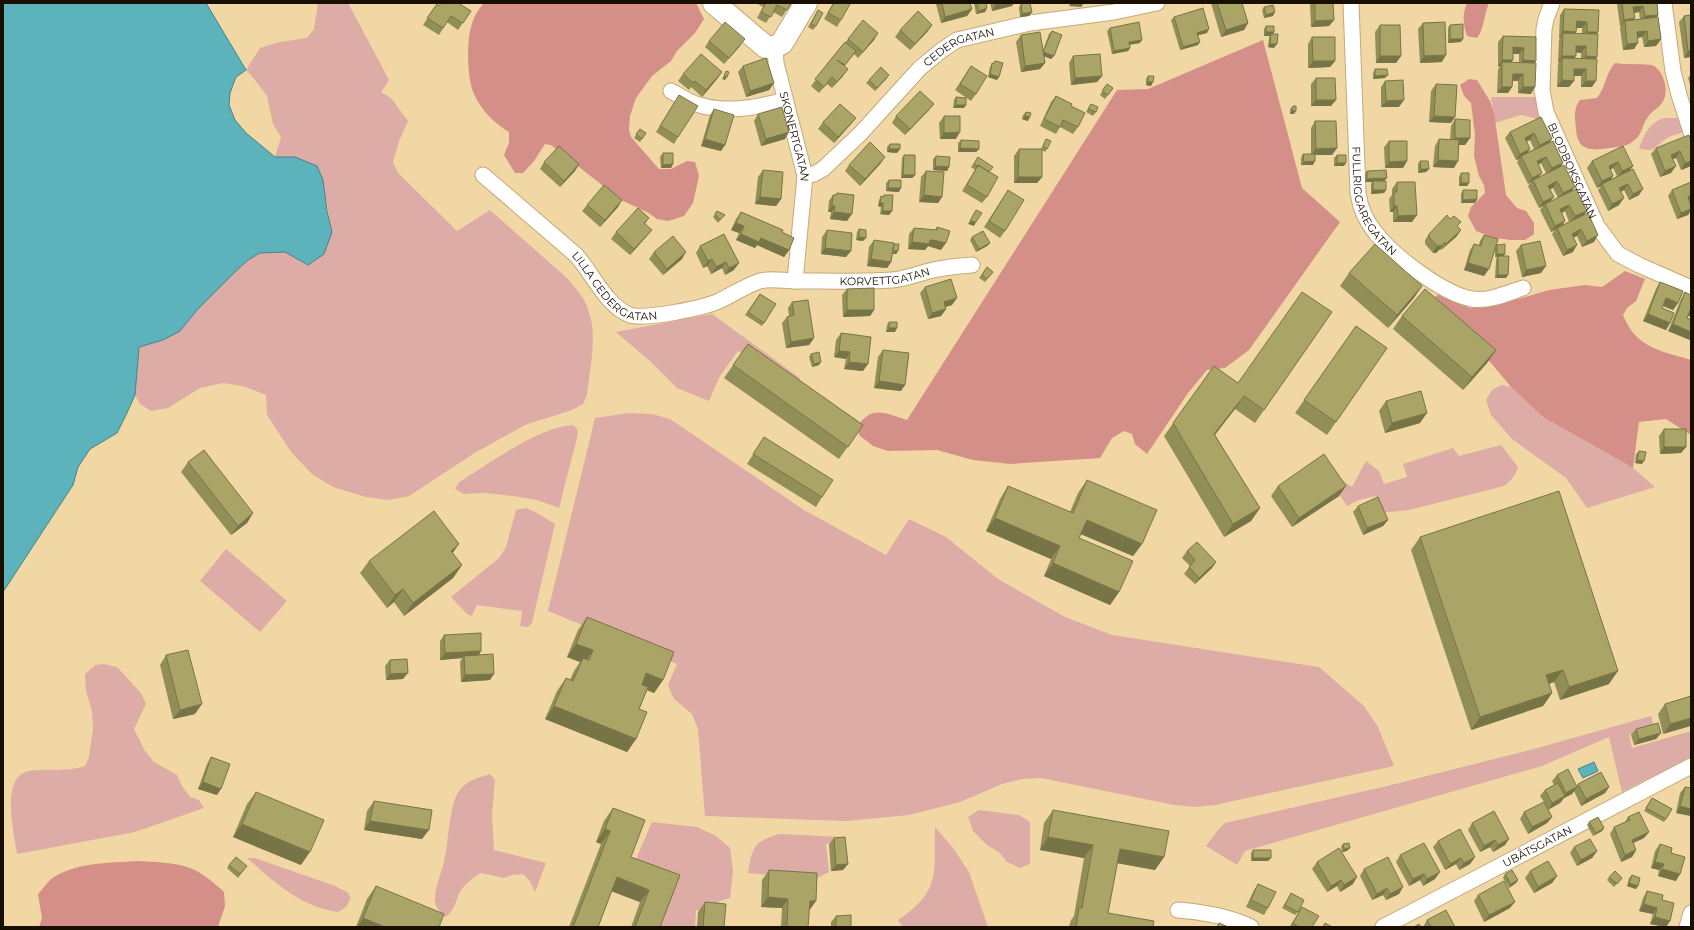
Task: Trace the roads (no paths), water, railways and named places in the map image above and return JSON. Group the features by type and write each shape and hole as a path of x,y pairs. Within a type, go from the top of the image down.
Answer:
{"street":[{"path":"714,3 766,48 775,47 782,43 806,3"},
{"name":"CEDERGATAN","path":"806,176 823,169 860,134 920,68 957,40 1030,23 1114,12 1157,3"},
{"name":"FULLRIGGAREGATAN","path":"1351,3 1358,193 1360,204 1370,225 1381,240 1424,276 1465,297 1478,299 1487,298 1523,288"},
{"name":"BLODBOKSGATAN","path":"1552,3 1544,29 1543,101 1549,123 1597,226 1618,254 1691,288"},
{"path":"1664,3 1673,71 1691,132"},
{"name":"SKONERTGATAN","path":"775,47 776,63 806,176 795,281"},
{"path":"671,91 692,102 718,109 762,106 785,100"},
{"name":"LILLA CEDERGATAN","path":"483,174 576,255 586,266 614,306 630,315 647,316 681,311 717,302 749,286 770,279 795,281"},
{"name":"KORVETTGATAN","path":"795,281 891,280 935,269 972,265"},
{"name":"UBÅTSGATAN","path":"1383,927 1691,766"},
{"path":"1178,910 1208,913 1238,921 1251,927"},
{"path":"1687,927 1691,913"}],"water":[{"path":"3,3 206,3 246,70 236,77 230,93 229,105 235,120 246,133 275,157 295,157 317,166 323,180 327,211 332,232 324,254 308,265 285,252 260,253 248,260 197,310 180,331 163,340 139,347 135,395 117,433 90,449 78,467 73,485 3,592"},
{"path":"1594,762 1598,771 1583,778 1578,769"}]}
